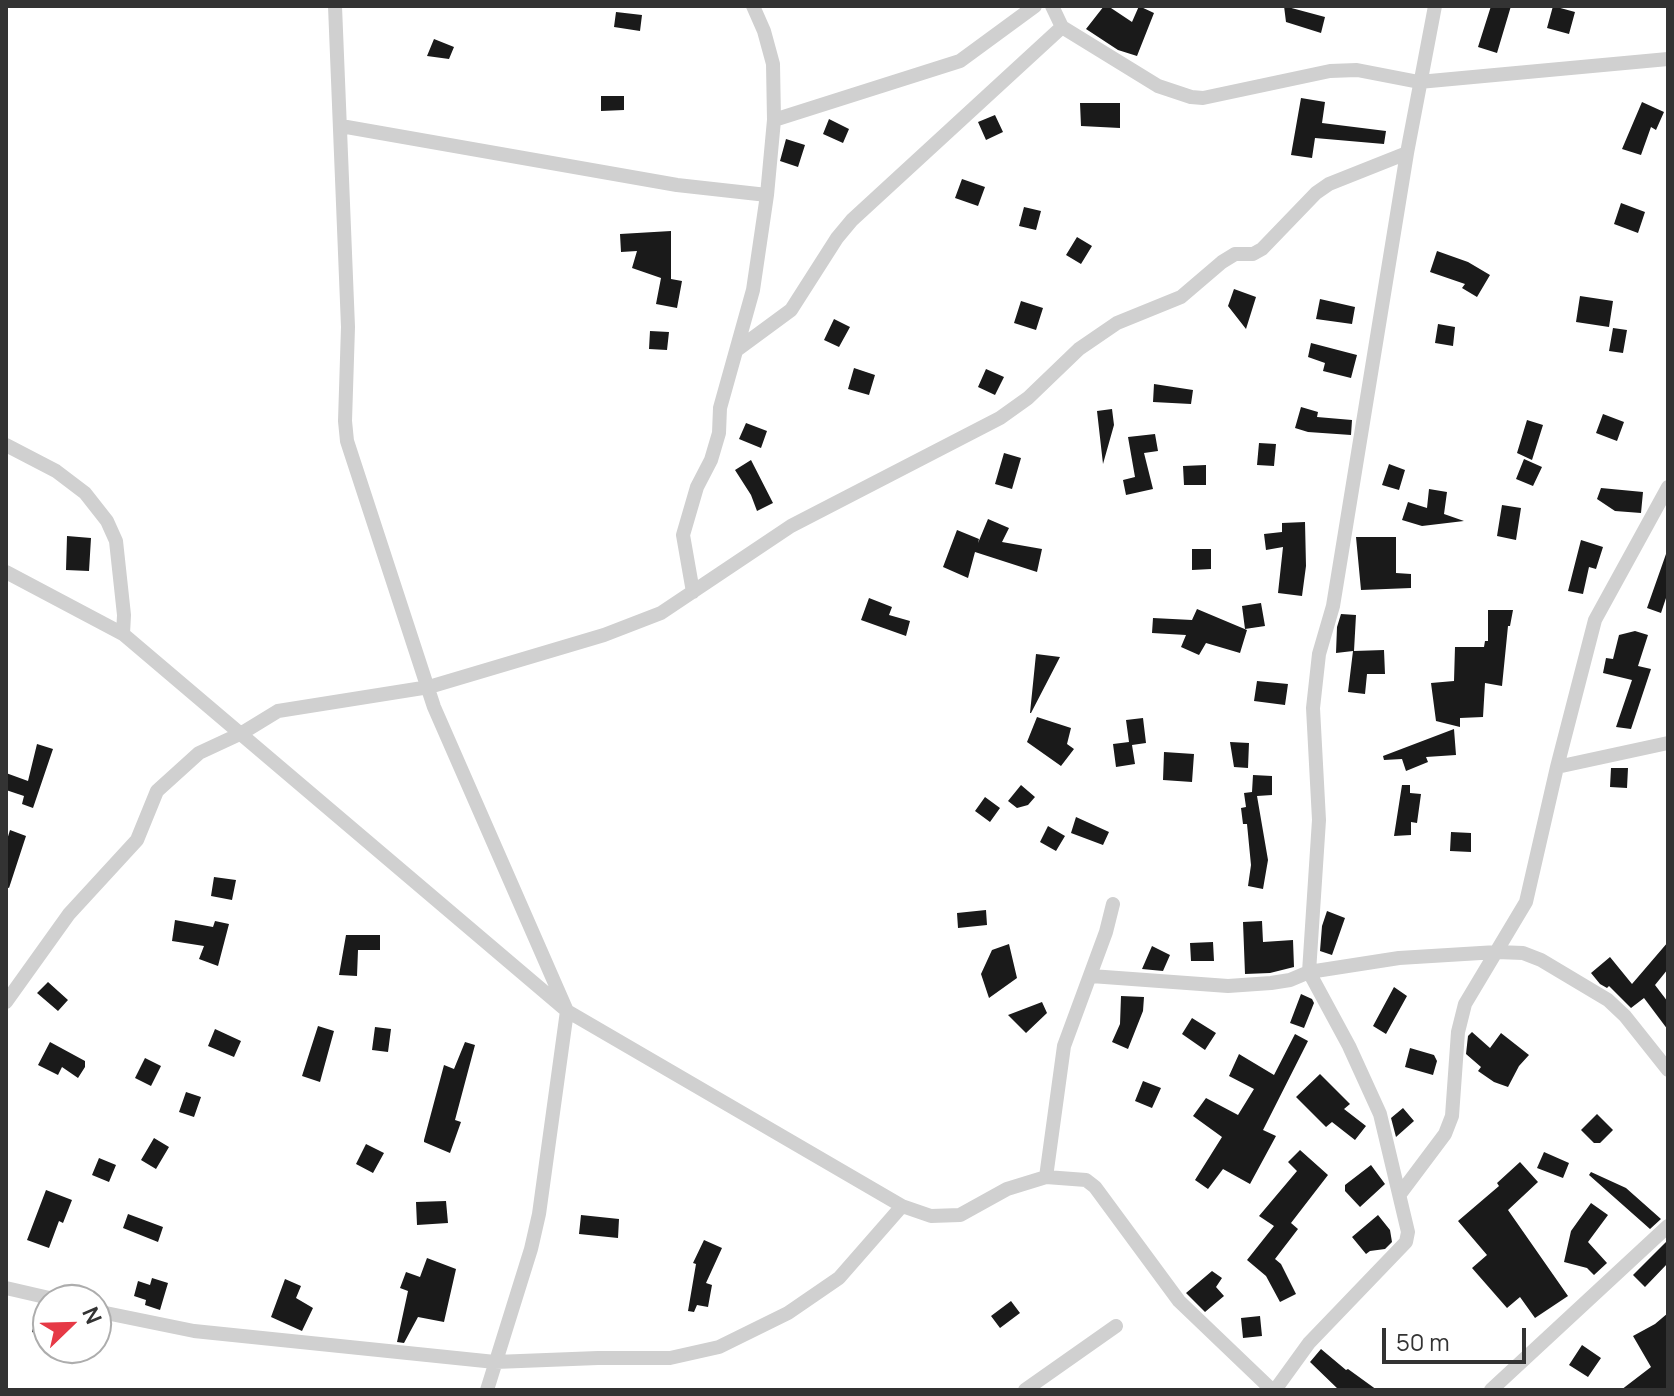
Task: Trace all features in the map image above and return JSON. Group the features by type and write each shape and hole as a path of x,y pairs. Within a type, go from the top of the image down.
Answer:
{"street":[{"path":"335,6 348,327 347,441 442,727 567,1011 539,1214 487,1390"},
{"path":"693,592 683,535 697,487 711,460 719,433 720,408 753,290 767,195 774,120 773,64 753,6"},
{"path":"774,120 960,61 1035,6"},
{"path":"1052,6 1062,27 1158,86 1191,97 1203,98 1330,71 1357,70 1419,82 1668,59"},
{"path":"6,572 123,634 567,1011 902,1206 931,1216 960,1215 1007,1189 1046,1177 1086,1180 1095,1187 1179,1301 1274,1390 1309,1343 1406,1242 1408,1232 1380,1114 1349,1046 1309,972 1319,820 1313,708 1319,654 1333,606 1419,82 1435,6"},
{"path":"738,349 791,310 852,220 1062,27"},
{"path":"341,126 677,185 767,195"},
{"path":"6,1002 69,914 137,840 157,791 199,753 242,733 278,711 429,687 661,613 791,526 1000,418 1028,398 1079,349 1117,323 1181,297 1235,254 1253,254 1262,249 1316,193 1329,184 1407,153"},
{"path":"6,445 56,471 85,493 107,521 116,541 124,615 123,634"},
{"path":"1400,1194 1445,1134 1452,1116 1458,1032 1465,1004 1526,902 1595,620 1668,487"},
{"path":"1557,767 1668,743"},
{"path":"1046,1177 1064,1046 1091,976 1113,904"},
{"path":"1091,976 1228,986 1290,980 1309,972 1399,958 1523,953 1541,960 1608,1000 1625,1016 1668,1070"},
{"path":"112,1314 194,1331 495,1362 670,1358 719,1347 788,1313 839,1278 902,1206"},
{"path":"1491,1390 1668,1226"},
{"path":"6,1288 32,1294"},
{"path":"1025,1390 1116,1326"}],"building":[{"path":"1104,6 1132,22 1139,6 1154,13 1137,56 1118,50 1086,29"},
{"path":"1284,6 1325,17 1321,33 1286,22"},
{"path":"1491,6 1511,6 1497,53 1478,47"},
{"path":"1553,6 1575,12 1569,34 1547,28"},
{"path":"616,12 642,15 640,31 614,27"},
{"path":"434,39 454,47 449,59 427,56"},
{"path":"601,96 624,96 624,110 601,111"},
{"path":"1301,98 1325,102 1322,123 1386,131 1384,144 1315,138 1312,158 1291,155"},
{"path":"1642,102 1664,112 1656,130 1651,127 1641,155 1622,149"},
{"path":"1080,103 1120,103 1120,128 1081,126"},
{"path":"995,115 1003,132 986,140 978,122"},
{"path":"829,119 849,129 843,143 823,134"},
{"path":"786,139 805,145 798,167 780,161"},
{"path":"962,179 985,187 978,206 955,198"},
{"path":"1621,203 1645,212 1638,233 1614,224"},
{"path":"1024,207 1041,211 1036,230 1019,226"},
{"path":"671,231 671,279 682,281 677,308 656,304 661,278 632,268 637,251 621,252 620,234"},
{"path":"1077,237 1092,246 1081,264 1066,255"},
{"path":"1437,251 1468,262 1490,275 1477,297 1462,288 1465,284 1430,272"},
{"path":"1234,289 1256,297 1246,329 1228,306"},
{"path":"1580,296 1613,301 1609,327 1576,322"},
{"path":"1320,299 1355,307 1352,324 1316,319"},
{"path":"1021,301 1043,308 1036,330 1014,323"},
{"path":"834,319 850,327 839,347 824,340"},
{"path":"1438,324 1455,327 1453,346 1435,343"},
{"path":"1613,328 1627,330 1623,353 1609,351"},
{"path":"650,331 669,332 667,350 649,349"},
{"path":"1311,343 1357,355 1351,378 1323,371 1325,363 1308,357"},
{"path":"854,368 875,375 869,395 848,389"},
{"path":"986,369 1004,377 995,395 978,387"},
{"path":"1154,384 1193,390 1191,404 1153,402"},
{"path":"1301,407 1318,412 1317,417 1352,420 1351,435 1295,428"},
{"path":"1112,409 1114,425 1103,464 1097,411"},
{"path":"1603,414 1624,422 1617,441 1596,433"},
{"path":"1527,420 1543,425 1532,460 1517,453"},
{"path":"746,423 767,431 761,448 739,439"},
{"path":"1155,434 1158,451 1144,453 1153,489 1126,495 1123,480 1135,477 1128,437"},
{"path":"1259,443 1276,444 1274,466 1257,465"},
{"path":"1004,453 1021,458 1012,489 995,484"},
{"path":"1524,459 1542,467 1533,486 1516,479"},
{"path":"751,460 773,503 757,511 735,470"},
{"path":"1389,464 1405,470 1399,490 1382,485"},
{"path":"1206,465 1206,485 1184,485 1183,466"},
{"path":"1601,488 1643,492 1641,513 1615,511 1597,499"},
{"path":"1429,489 1447,492 1444,514 1464,521 1422,526 1402,520 1408,502 1427,508"},
{"path":"1502,505 1521,508 1516,540 1497,536"},
{"path":"988,519 1009,528 1002,542 1042,549 1037,572 975,552 968,578 943,567 957,530 979,539 978,543"},
{"path":"1305,522 1306,566 1302,596 1278,593 1283,547 1266,550 1264,534 1282,532 1282,523"},
{"path":"67,536 91,538 89,571 66,570"},
{"path":"1356,537 1396,537 1396,573 1411,574 1411,588 1361,590"},
{"path":"1581,540 1603,547 1596,569 1589,567 1583,594 1568,591"},
{"path":"1192,549 1211,549 1211,569 1192,570"},
{"path":"1666,554 1668,592 1661,613 1647,608"},
{"path":"869,598 892,607 889,615 910,621 906,636 861,620"},
{"path":"1261,603 1265,626 1245,629 1242,606"},
{"path":"1197,609 1247,630 1240,653 1206,643 1199,655 1181,647 1186,635 1152,633 1153,618 1192,620"},
{"path":"1488,610 1513,610 1508,626 1502,686 1485,683 1483,717 1460,718 1460,727 1436,721 1431,683 1454,681 1455,647 1484,647 1485,641 1488,641"},
{"path":"1341,614 1356,615 1354,651 1384,650 1385,674 1367,674 1365,694 1348,692 1353,651 1336,653"},
{"path":"1635,631 1648,635 1638,666 1651,669 1631,729 1616,727 1632,680 1603,673 1606,658 1613,659 1619,635"},
{"path":"1036,654 1060,657 1030,713"},
{"path":"1257,681 1288,684 1285,705 1254,701"},
{"path":"1037,717 1071,728 1067,744 1074,749 1061,766 1027,742"},
{"path":"1143,718 1146,743 1132,745 1135,764 1116,767 1113,744 1129,742 1126,720"},
{"path":"1454,729 1456,755 1426,757 1428,762 1406,771 1402,759 1384,760 1383,756"},
{"path":"1230,742 1249,743 1248,768 1234,767"},
{"path":"37,744 53,749 33,808 22,804 24,796 6,790 6,773 28,781"},
{"path":"1164,752 1194,754 1192,782 1163,780"},
{"path":"1611,768 1628,768 1627,788 1610,787"},
{"path":"1253,775 1272,776 1272,795 1257,796 1268,860 1263,889 1248,886 1251,865 1247,824 1243,824 1241,808 1246,807 1244,793 1252,792"},
{"path":"1021,785 1035,797 1028,805 1017,808 1008,801"},
{"path":"1402,785 1410,785 1410,793 1421,794 1417,823 1411,822 1411,835 1394,836"},
{"path":"985,797 1000,808 990,822 975,811"},
{"path":"1076,817 1109,832 1103,845 1071,833"},
{"path":"1048,826 1065,836 1056,851 1040,842"},
{"path":"10,830 26,836 9,888 6,887 6,843"},
{"path":"1451,832 1471,833 1471,852 1450,851"},
{"path":"214,877 236,880 232,900 211,896"},
{"path":"986,910 987,925 958,928 957,913"},
{"path":"1327,911 1345,918 1332,955 1320,951"},
{"path":"175,920 213,927 215,921 229,924 218,966 199,959 204,946 172,941"},
{"path":"1262,921 1263,942 1293,940 1294,967 1270,973 1245,974 1243,922"},
{"path":"346,935 380,935 380,950 358,950 357,976 339,975"},
{"path":"1213,942 1214,961 1191,961 1190,943"},
{"path":"1668,942 1668,969 1655,985 1668,1002 1668,1030 1644,998 1631,1008 1591,973 1610,957 1632,984"},
{"path":"1009,944 1017,978 989,998 981,974 992,950"},
{"path":"1152,946 1170,955 1163,971 1142,969"},
{"path":"48,982 68,1000 58,1011 37,993"},
{"path":"1394,987 1407,996 1386,1034 1373,1026"},
{"path":"1301,994 1314,1003 1304,1028 1290,1023"},
{"path":"1121,996 1144,997 1143,1011 1128,1049 1112,1042 1120,1024"},
{"path":"1042,1002 1047,1013 1026,1033 1008,1015"},
{"path":"1192,1018 1216,1033 1205,1050 1182,1034"},
{"path":"318,1026 334,1031 320,1082 302,1076"},
{"path":"375,1027 391,1029 388,1052 372,1050"},
{"path":"215,1029 241,1041 234,1057 208,1046"},
{"path":"1472,1032 1490,1048 1501,1033 1529,1055 1508,1087 1478,1071 1481,1067 1466,1054 1468,1036"},
{"path":"1295,1034 1308,1041 1263,1130 1276,1136 1250,1184 1223,1169 1208,1189 1195,1180 1222,1137 1193,1116 1206,1098 1238,1115 1254,1089 1229,1076 1239,1054 1274,1075"},
{"path":"50,1042 85,1061 78,1078 62,1067 58,1075 38,1065"},
{"path":"465,1042 475,1045 455,1120 461,1122 450,1153 424,1140 444,1065 454,1069"},
{"path":"1410,1048 1434,1055 1437,1061 1433,1075 1405,1067"},
{"path":"145,1058 161,1066 151,1086 135,1078"},
{"path":"1320,1074 1350,1104 1344,1109 1366,1126 1355,1140 1332,1122 1326,1127 1296,1097"},
{"path":"1143,1081 1161,1088 1152,1108 1135,1101"},
{"path":"186,1092 201,1097 194,1117 179,1112"},
{"path":"1403,1108 1414,1121 1396,1137 1391,1118"},
{"path":"1597,1114 1613,1130 1600,1143 1594,1143 1581,1130"},
{"path":"154,1138 169,1147 156,1169 141,1160"},
{"path":"366,1144 384,1153 373,1173 356,1164"},
{"path":"1300,1150 1328,1175 1291,1223 1298,1229 1275,1259 1281,1264 1296,1294 1280,1302 1266,1276 1247,1260 1274,1226 1259,1216 1297,1171 1288,1162"},
{"path":"1544,1152 1569,1163 1563,1178 1537,1168"},
{"path":"99,1158 116,1165 109,1182 92,1175"},
{"path":"1520,1162 1538,1182 1508,1210 1568,1296 1535,1318 1520,1297 1507,1308 1472,1268 1487,1255 1458,1221 1499,1186 1497,1183"},
{"path":"1371,1165 1385,1184 1360,1207 1345,1191 1345,1185"},
{"path":"1591,1172 1626,1188 1661,1219 1650,1229 1589,1175"},
{"path":"46,1190 72,1200 63,1223 59,1221 49,1248 27,1240"},
{"path":"446,1201 448,1223 417,1225 416,1202"},
{"path":"1591,1203 1608,1215 1588,1242 1607,1263 1594,1275 1587,1268 1564,1262 1571,1231"},
{"path":"128,1214 163,1227 158,1242 123,1228"},
{"path":"581,1215 619,1219 618,1238 579,1234"},
{"path":"1378,1215 1390,1230 1392,1242 1385,1249 1366,1254 1352,1237"},
{"path":"704,1240 722,1248 706,1283 712,1285 708,1307 697,1305 694,1312 688,1311 696,1264 693,1263"},
{"path":"1668,1240 1668,1263 1645,1287 1633,1275"},
{"path":"427,1258 456,1269 444,1322 418,1317 404,1343 397,1342 408,1291 400,1288 406,1272 420,1277"},
{"path":"1212,1271 1222,1278 1216,1287 1224,1296 1205,1312 1186,1293"},
{"path":"152,1278 168,1283 160,1310 145,1305 146,1300 134,1296 138,1281 150,1285"},
{"path":"285,1279 301,1286 296,1298 313,1308 302,1331 271,1317"},
{"path":"1011,1301 1020,1313 1000,1328 991,1316"},
{"path":"1668,1313 1668,1390 1621,1390 1651,1367 1633,1336"},
{"path":"1260,1316 1262,1336 1243,1338 1241,1318"},
{"path":"1582,1345 1601,1358 1588,1377 1569,1365"},
{"path":"1321,1349 1377,1390 1339,1390 1310,1362"}]}
